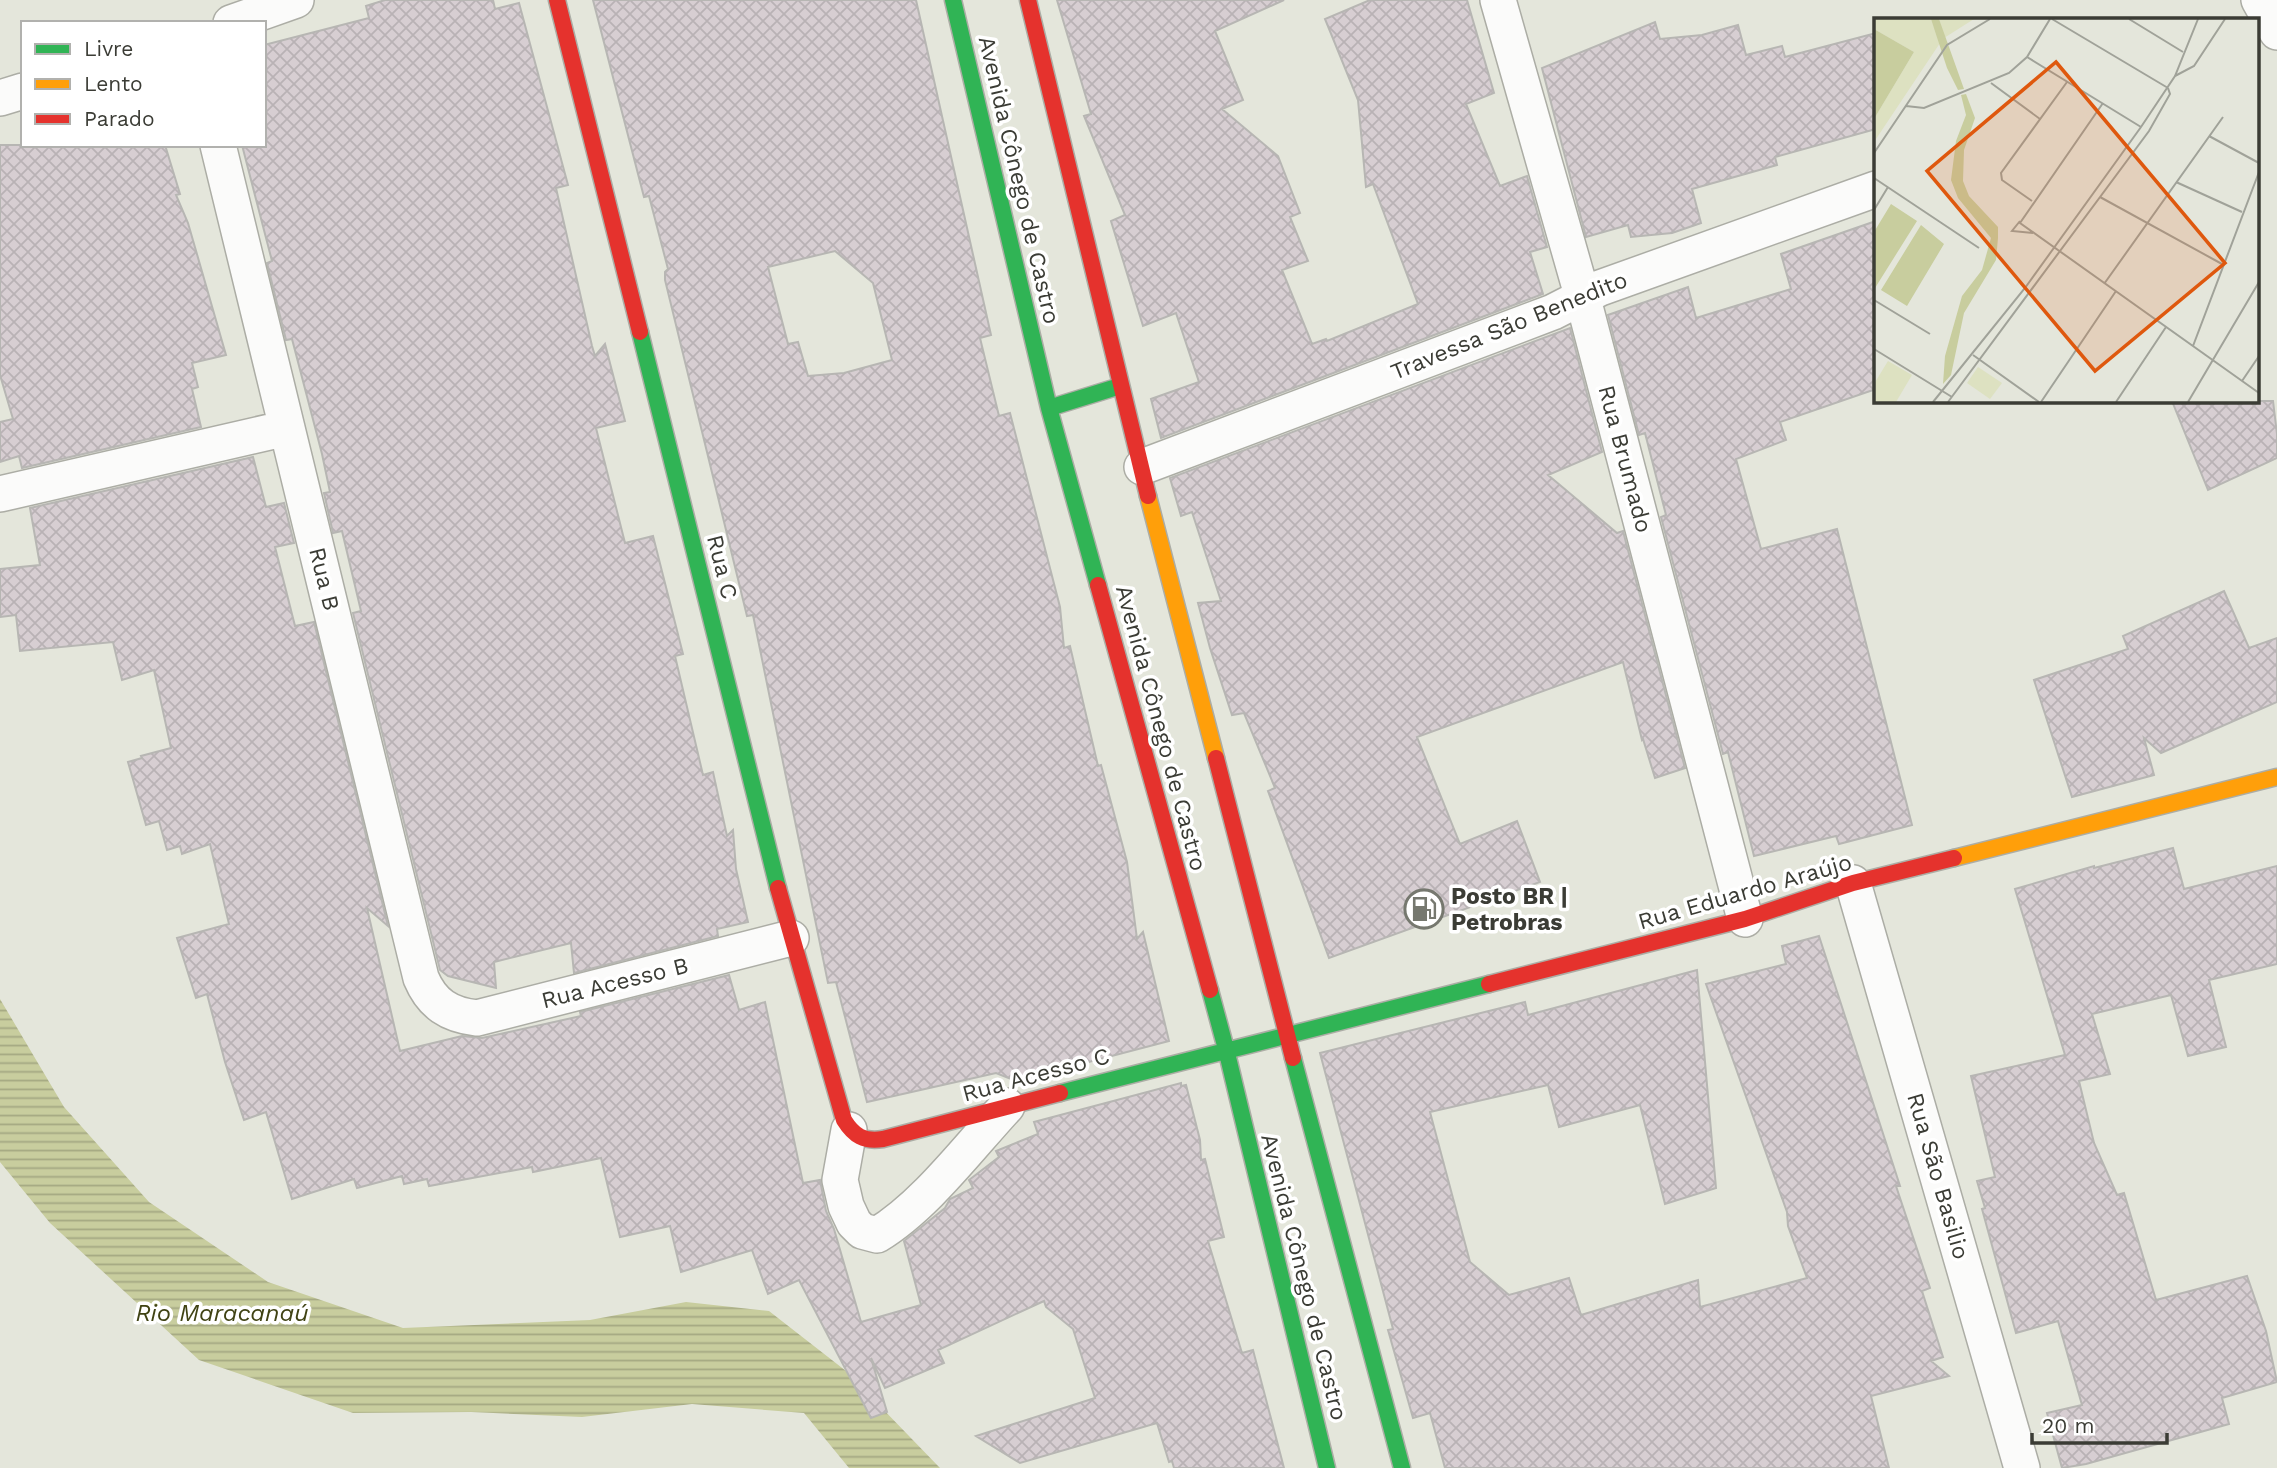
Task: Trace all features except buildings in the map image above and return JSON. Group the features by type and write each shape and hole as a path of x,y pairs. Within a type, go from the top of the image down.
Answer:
{"main road":[{"name":"Rua C","path":"557,0 791,938 844,1119 854,1134"},
{"name":"Avenida Cônego de Castro","path":"953,0 1049,408 1226,1049 1327,1468"},
{"name":"Avenida Cônego de Castro","path":"1028,0 1120,386 1287,1036 1402,1468"},
{"path":"1049,408 1120,386"},
{"name":"Rua Eduardo Araújo","path":"1226,1049 1287,1036 1745,919 1853,883 2277,777"},
{"name":"Rua Acesso C","path":"854,1134 870,1141 883,1139 1226,1049"}],"street":[{"path":"237,21 296,0"},
{"name":"Rua Brumado","path":"1499,0 1583,295 1745,919"},
{"path":"0,99 21,92"},
{"name":"Rua B","path":"218,147 421,978 427,992 441,1007"},
{"name":"Travessa São Benedito","path":"1142,467 1553,312 1583,295 1874,190"},
{"path":"0,494 287,428"},
{"name":"Rua São Basilio","path":"1853,883 2022,1468"},
{"name":"Rua Acesso B","path":"441,1007 458,1016 477,1018 791,938"},
{"path":"854,1134 841,1181 846,1206 854,1223 862,1231 877,1235 897,1223 917,1204 1007,1107"}],"water":[{"name":"Rio Maracanaú","path":"0,999 64,1107 149,1202 268,1282 403,1328 590,1320 686,1302 769,1311 846,1371 940,1468 849,1468 804,1413 692,1404 582,1417 471,1412 353,1413 199,1360 50,1223 0,1162"}],"traffic: fast":[{"path":"953,0 1049,408 1098,585"},
{"path":"640,332 778,888"},
{"path":"1049,408 1120,386"},
{"path":"1060,1093 1489,984"},
{"path":"1210,990 1327,1468"},
{"path":"1293,1058 1402,1468"}],"traffic: slow":[{"path":"1148,496 1216,758"},
{"path":"1954,858 2277,777"}],"traffic: jam":[{"path":"557,0 640,332"},
{"path":"1028,0 1148,496"},
{"path":"1098,585 1210,990"},
{"path":"1216,758 1293,1058"},
{"path":"1489,984 1745,919 1853,883 1954,858"},
{"path":"778,888 844,1120 856,1134 870,1140 883,1139 1060,1093"}],"place":[{"name":"Posto BR | Petrobras","path":"1424,909"}]}
